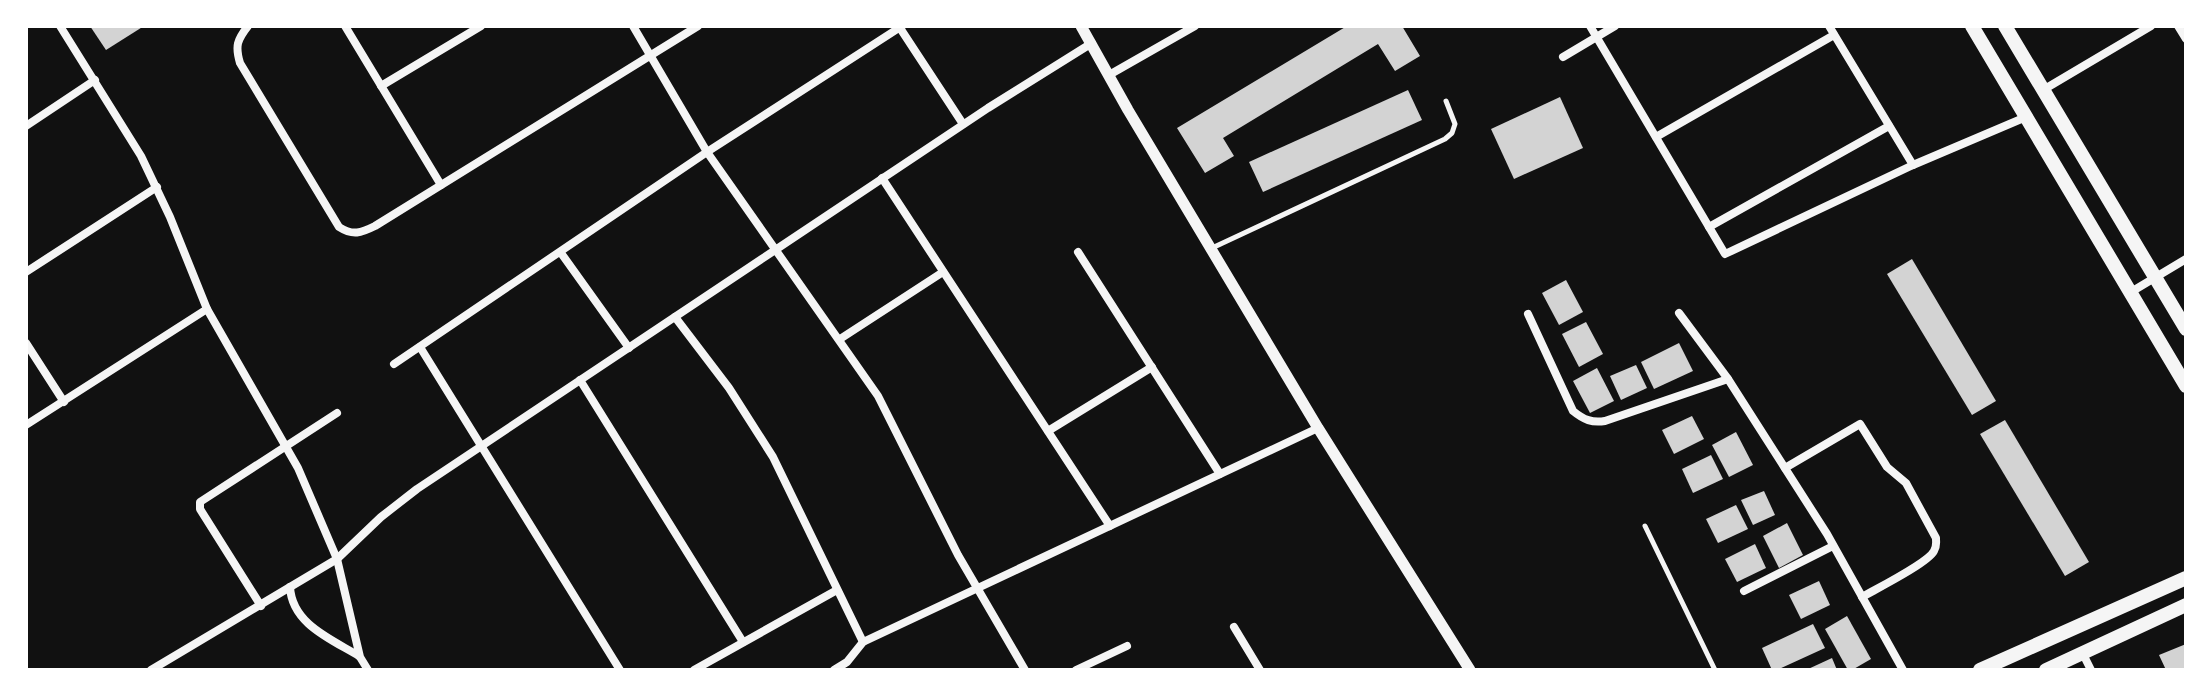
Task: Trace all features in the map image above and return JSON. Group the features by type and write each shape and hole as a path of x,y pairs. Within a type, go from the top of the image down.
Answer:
{"main road":[{"path":"1972,26 2186,386"},
{"path":"2005,26 2186,329"},
{"path":"1986,669 2186,578"},
{"path":"2046,670 2186,605"}],"street":[{"path":"60,26 123,125 157,187 207,309 287,447 337,559 360,657 368,670"},
{"path":"248,26 235,48 240,63 339,227 349,234 361,233 375,226 698,26"},
{"path":"345,26 441,185"},
{"path":"381,86 481,26"},
{"path":"633,26 707,152 840,339 894,424 941,522 1025,670"},
{"path":"1081,26 1318,428 1470,670"},
{"path":"1109,75 1195,26"},
{"path":"1590,26 1725,254 1913,165 2026,117"},
{"path":"1563,57 1615,26"},
{"path":"2043,90 2151,26"},
{"path":"2178,26 2186,39"},
{"path":"394,364 707,152 901,27 963,124"},
{"path":"1656,137 1832,30 1913,165"},
{"path":"151,670 337,559 399,502 963,124 1092,43"},
{"path":"26,126 95,80"},
{"path":"1709,227 1889,126"},
{"path":"882,178 1110,526"},
{"path":"26,272 157,187"},
{"path":"1078,252 1220,474"},
{"path":"561,253 629,348"},
{"path":"2131,292 2186,259"},
{"path":"840,339 943,272"},
{"path":"26,425 207,309"},
{"path":"1679,313 1728,379 1785,468 1903,670"},
{"path":"1528,314 1573,411 1582,419 1595,423 1605,421 1728,379"},
{"path":"675,317 729,388 773,457 863,642"},
{"path":"26,343 64,402"},
{"path":"420,347 620,670"},
{"path":"1048,431 1152,367"},
{"path":"580,380 743,642"},
{"path":"261,606 199,505 202,498 337,413"},
{"path":"1785,468 1860,424 1887,467 1906,483 1936,538 1936,547 1932,555 1922,562 1862,597"},
{"path":"834,670 847,662 863,642 1318,428"},
{"path":"1744,591 1833,546"},
{"path":"290,587 290,599 301,617 360,657"},
{"path":"694,670 837,590"},
{"path":"1234,627 1260,670"},
{"path":"1076,670 1127,646"},
{"path":"2083,654 2091,670"}],"lane":[{"path":"1211,248 1445,139 1452,133 1455,124 1446,101"},
{"path":"1645,526 1715,670"}],"building":[{"path":"90,26 144,26 106,50"},
{"path":"1347,26 1402,26 1420,56 1395,71 1378,44 1223,138 1234,156 1205,173 1177,128"},
{"path":"1408,90 1422,120 1263,192 1249,162"},
{"path":"1560,97 1583,148 1514,179 1491,129"},
{"path":"1912,259 1996,401 1972,415 1887,274"},
{"path":"1566,280 1583,312 1559,325 1542,293"},
{"path":"1586,322 1603,354 1579,367 1562,334"},
{"path":"1679,343 1693,371 1654,389 1641,362"},
{"path":"1636,365 1647,388 1621,400 1610,376"},
{"path":"1597,368 1614,401 1590,413 1573,381"},
{"path":"1692,416 1704,439 1674,454 1662,430"},
{"path":"2005,420 2089,562 2065,576 1980,434"},
{"path":"1736,432 1753,465 1729,477 1712,445"},
{"path":"1711,455 1723,479 1693,493 1682,469"},
{"path":"1764,491 1775,515 1753,525 1741,500"},
{"path":"1736,505 1748,529 1718,543 1706,519"},
{"path":"1787,523 1803,555 1779,568 1763,536"},
{"path":"1755,544 1766,568 1737,582 1725,559"},
{"path":"1819,581 1830,605 1801,619 1789,595"},
{"path":"1847,616 1871,659 1852,670 1848,670 1825,629"},
{"path":"1813,624 1825,648 1772,670 1762,648"},
{"path":"2186,644 2186,670 2166,670 2159,655"},
{"path":"1832,658 1837,670 1806,670"}]}
